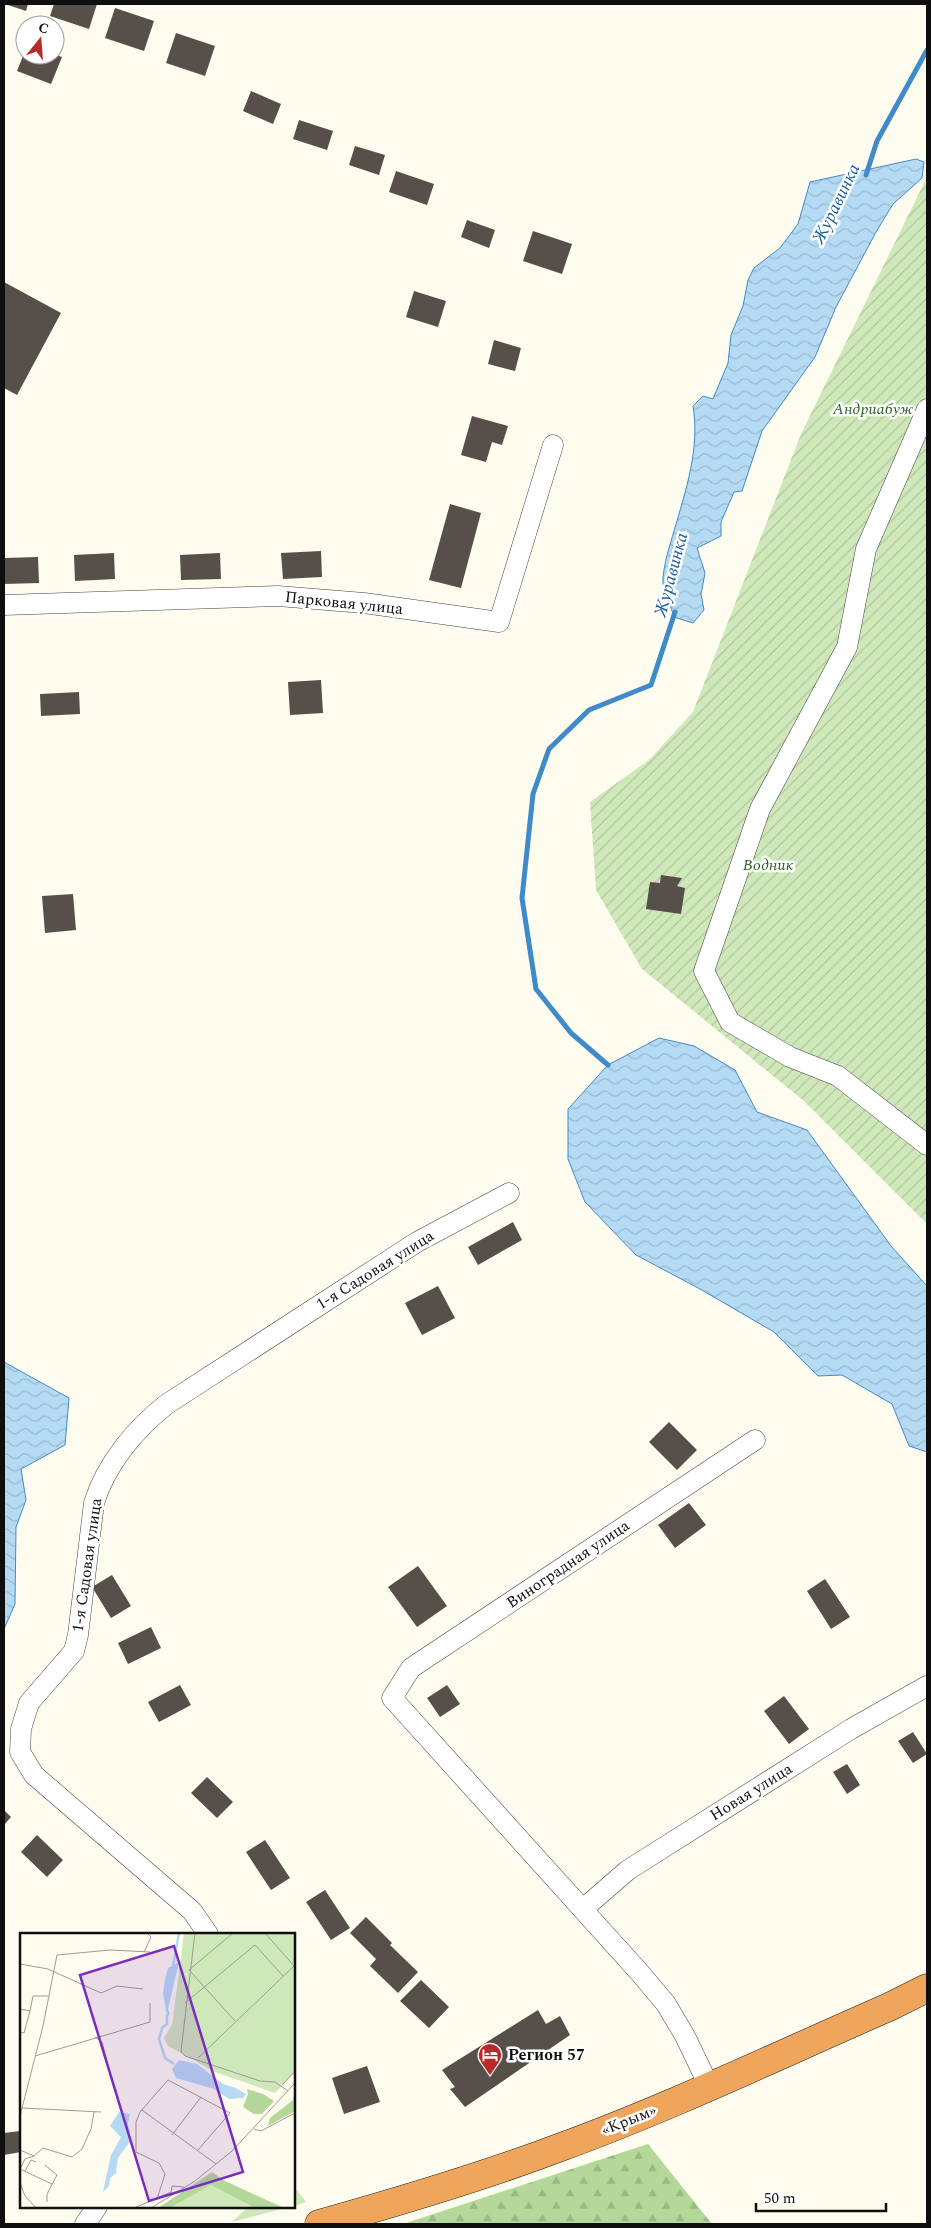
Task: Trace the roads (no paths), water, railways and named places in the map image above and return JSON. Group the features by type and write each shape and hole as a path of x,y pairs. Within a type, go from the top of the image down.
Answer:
{"highway":[{"name":"«Крым»","path":"319,2224 466,2180 562,2147 709,2086 890,2007 927,1988"},
{"path":"377,2224 400,2217 562,2147"}],"street":[{"path":"927,409 866,549 847,647 760,809 704,971 730,1022 790,1057 838,1076 927,1145"},
{"name":"Парковая улица","path":"4,604 278,596 364,604 499,622 554,445"},
{"name":"1-я Садовая улица","path":"207,1933 192,1911 34,1774 20,1752 20,1729 29,1703 74,1651 78,1635 94,1502 100,1482 112,1462 150,1417 167,1404 417,1242 509,1193"},
{"name":"Виноградная улица","path":"583,1908 392,1698 411,1668 755,1440"},
{"name":"Новая улица","path":"583,1908 628,1870 851,1729 927,1686"},
{"path":"583,1908 666,2004 685,2036 709,2086"},
{"path":"85,2224 96,2208"}],"water":[{"path":"916,159 924,162 922,178 893,204 836,307 815,357 762,431 742,491 734,492 721,522 721,536 697,548 705,573 701,594 704,610 693,623 674,617 664,588 663,578 691,469 695,437 693,406 703,396 713,399 728,363 731,335 743,306 748,280 754,268 780,248 798,224 810,182"},
{"path":"659,1038 694,1046 735,1070 757,1112 807,1130 891,1246 927,1286 927,1452 909,1446 892,1404 842,1375 818,1376 774,1332 636,1255 585,1202 568,1159 568,1109 608,1065"},
{"path":"4,1362 69,1398 65,1445 21,1469 26,1500 16,1527 15,1604 4,1629"}],"waterway":[{"name":"Журавинка","path":"866,175 877,141 927,50"},
{"name":"Журавинка","path":"608,1065 571,1033 536,989 522,898 533,794 549,749 589,710 651,685 675,612"}],"place":[{"name":"Регион 57","path":"490,2076"}],"park label":[{"name":"Андриабуж","path":"873,409"},
{"name":"Водник","path":"768,865"}]}
